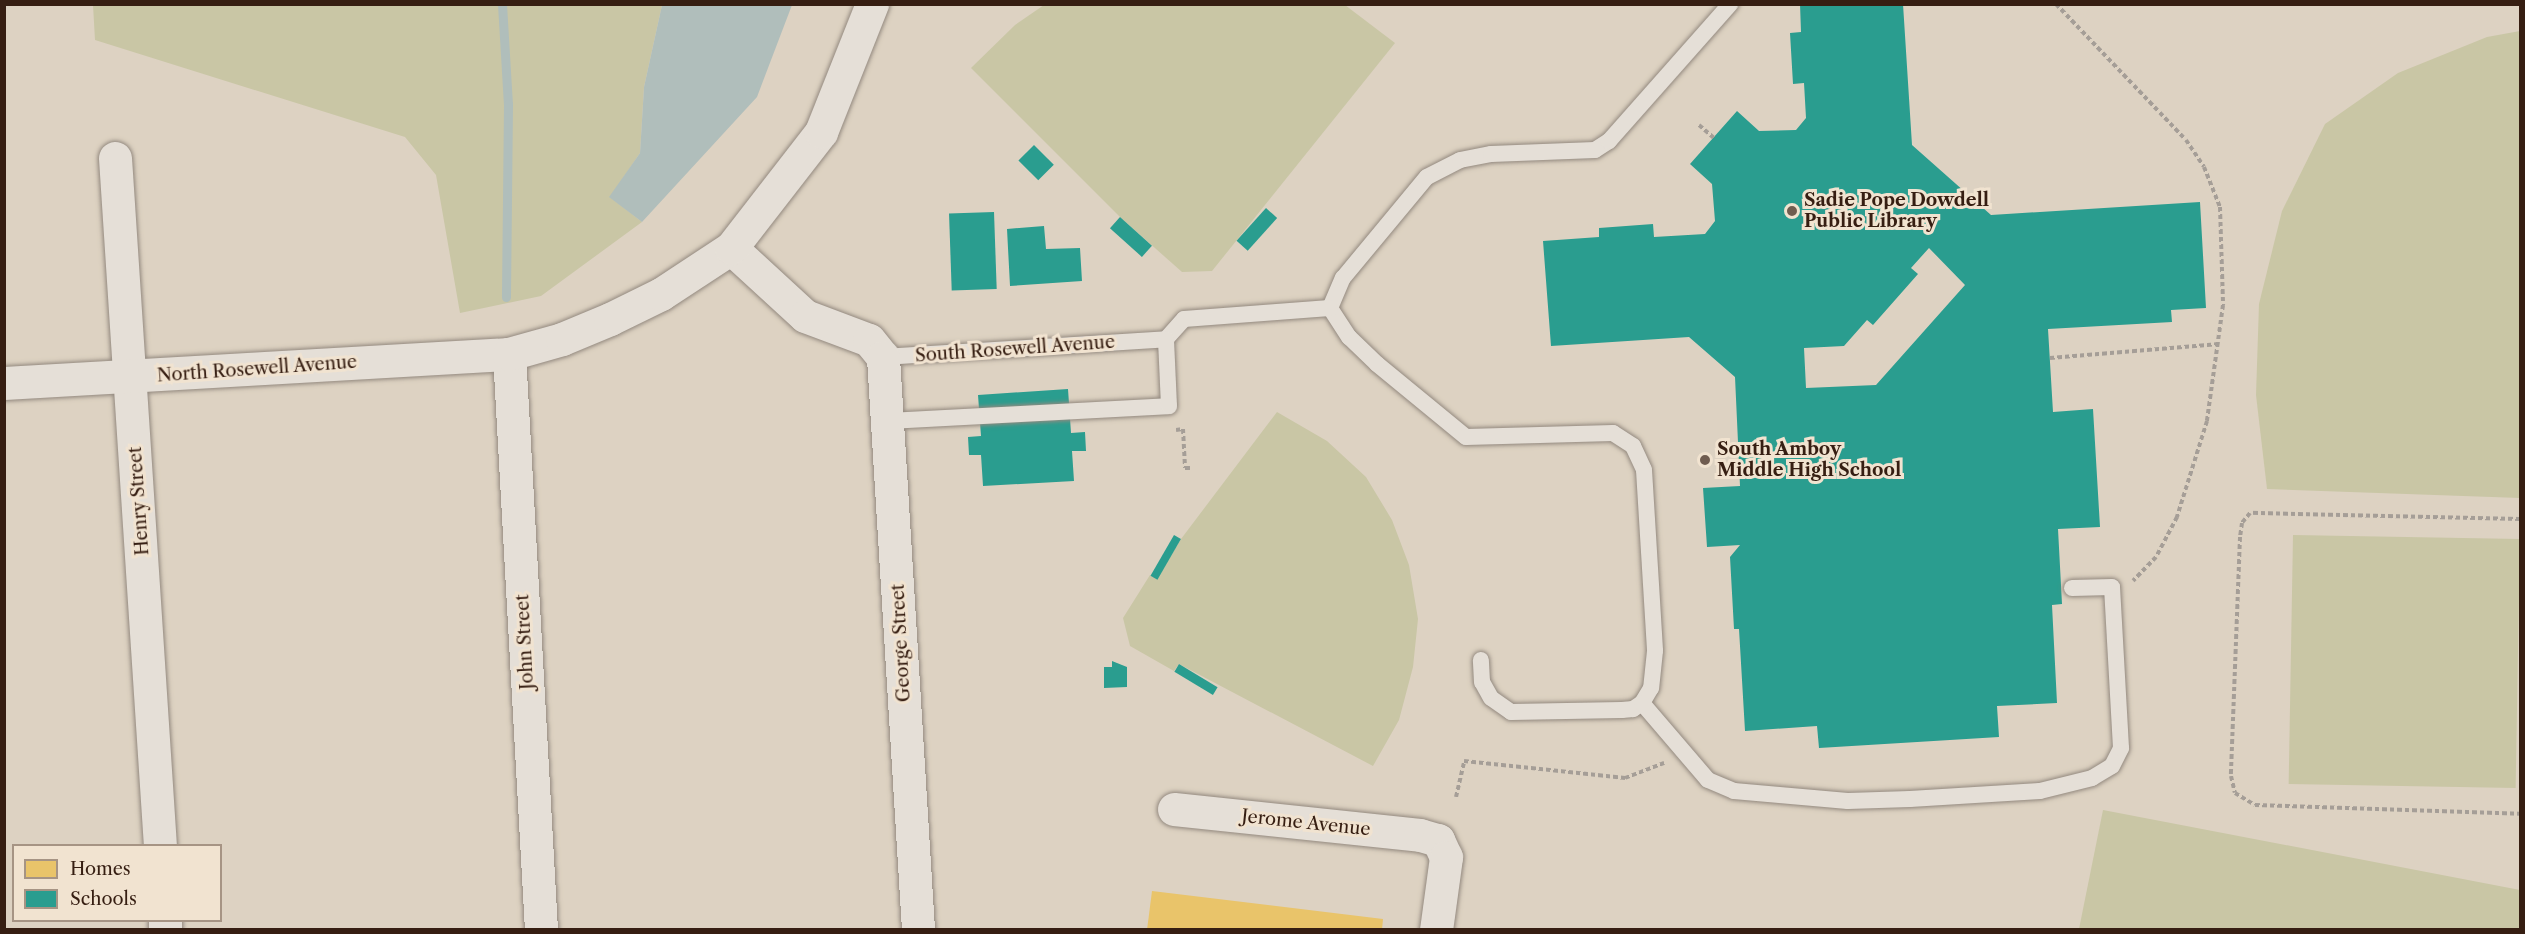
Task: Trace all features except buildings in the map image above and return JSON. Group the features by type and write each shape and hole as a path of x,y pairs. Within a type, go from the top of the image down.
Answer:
{"street":[{"name":"North Rosewell Avenue","path":"4,383 508,354 562,339 610,319 661,294 731,248 820,132 872,4"},
{"name":"Henry Street","path":"115,158 160,844"},
{"path":"731,248 806,316 869,340 883,357"},
{"name":"John Street","path":"508,354 541,930"},
{"name":"George Street","path":"883,357 918,930"},
{"name":"Jerome Avenue","path":"1174,809 1420,835 1438,840 1446,856 1436,930"}],"lane":[{"path":"1330,308 1343,278 1427,177 1460,160 1491,154 1594,150 1609,141 1730,4"},
{"path":"888,421 1169,406 1166,339 1184,319 1330,308"},
{"path":"1330,308 1349,337 1377,364 1466,437 1613,433 1633,446 1644,470 1655,651 1651,688 1642,703 1634,709 1511,712 1491,698 1482,682 1481,660"},
{"name":"South Rosewell Avenue","path":"883,357 1166,339"},
{"path":"1642,703 1708,780 1734,791 1848,801 2040,791 2092,778 2112,766 2121,748 2112,587 2072,588"}],"path":[{"path":"2056,4 2161,112 2204,167 2220,207 2223,305 2207,421 2177,517 2156,557 2138,578 2126,585 2112,587"},
{"path":"1699,125 1714,138"},
{"path":"2050,358 2219,344"},
{"path":"1169,406 1170,430 1183,429 1185,468 1193,468"},
{"path":"2520,519 2250,513 2242,523 2240,537 2230,776 2235,793 2255,805 2520,814"},
{"path":"1456,797 1464,761 1625,778 1667,761"}],"shaded area":[{"path":"93,5 662,5 644,87 640,153 610,197 642,222 541,296 460,313 436,175 405,137 95,40"},
{"path":"662,5 792,5 757,97 642,222 609,197 640,153 644,87"},
{"path":"1044,5 1345,5 1395,43 1212,271 1182,272 1120,217 971,68 1015,25"},
{"path":"2520,31 2520,498 2267,489 2256,395 2259,304 2282,211 2325,124 2398,73 2487,37"},
{"path":"1277,412 1327,441 1366,477 1392,520 1409,565 1418,619 1413,667 1399,720 1373,766 1179,664 1174,671 1130,646 1123,618 1150,575 1157,579 1181,539"},
{"path":"2293,535 2520,539 2516,788 2289,784"},
{"path":"2103,810 2520,890 2520,929 2079,929"}],"waterway":[{"path":"502,4 508,104 506,297"}],"place":[{"name":"Sadie Pope Dowdell Public Library","path":"1792,211"},
{"name":"South Amboy Middle High School","path":"1705,460"}]}
